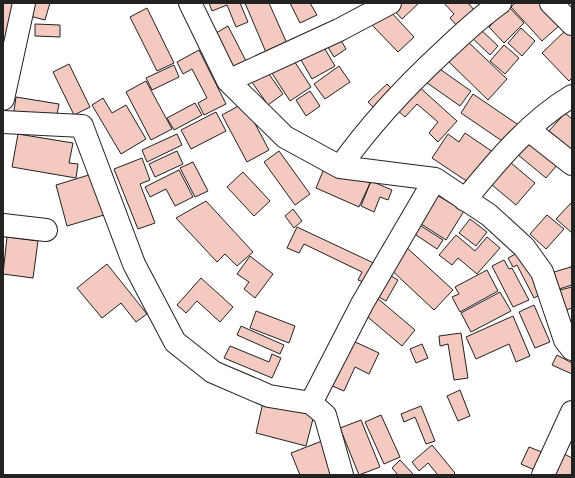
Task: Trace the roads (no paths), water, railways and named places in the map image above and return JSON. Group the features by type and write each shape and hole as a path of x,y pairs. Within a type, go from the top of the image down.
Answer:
{"street":[{"path":"3,100 24,3"},
{"path":"190,3 228,81 285,138 340,167 435,179 465,200 489,214 524,247 542,272 565,340 572,349"},
{"path":"228,81 339,30 390,3"},
{"path":"340,167 358,142 402,90 459,37 500,3"},
{"path":"551,3 572,24"},
{"path":"465,200 493,166 529,130 552,108 572,96"},
{"path":"3,122 82,126 134,264 175,342 213,372 269,396 311,403 325,415 342,475"},
{"path":"529,130 572,164"},
{"path":"311,403 362,304 435,179"},
{"path":"3,225 46,230"},
{"path":"543,475 572,412"}]}
